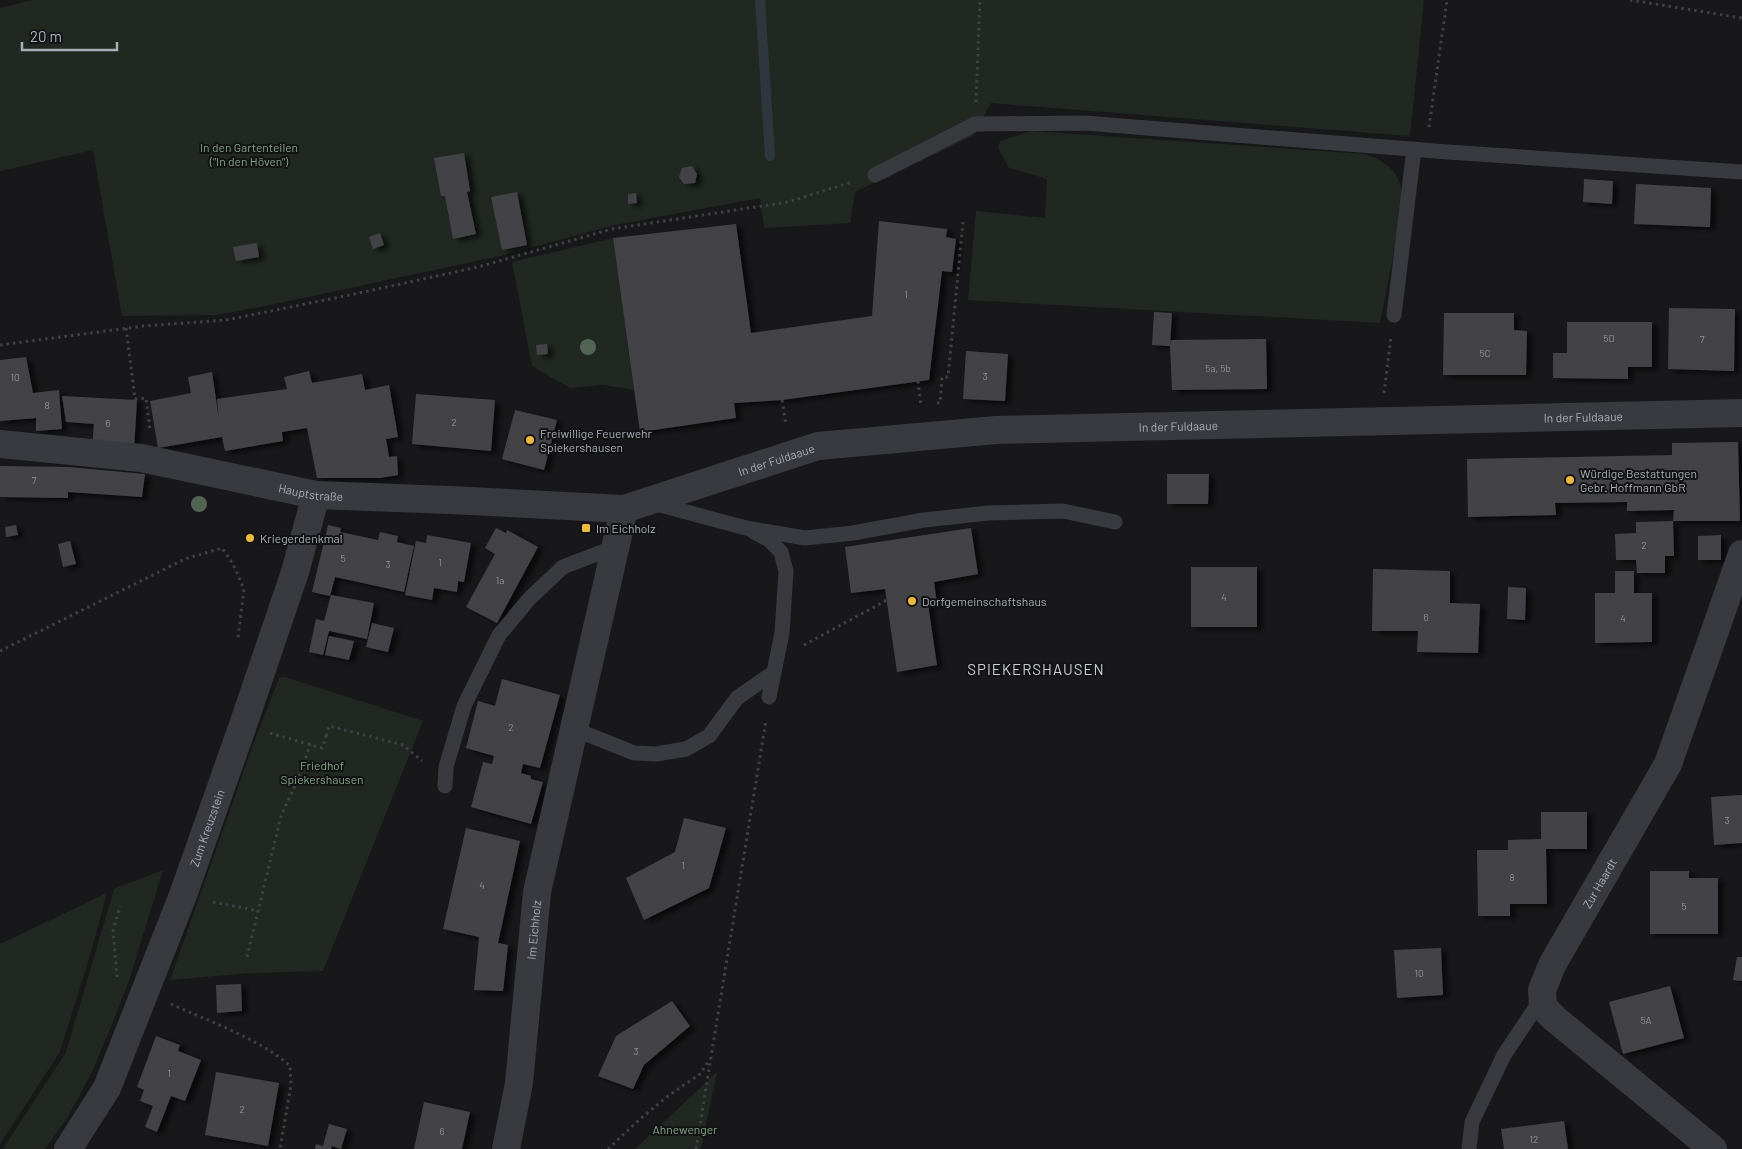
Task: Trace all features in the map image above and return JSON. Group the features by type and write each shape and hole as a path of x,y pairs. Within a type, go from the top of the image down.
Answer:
{"street":[{"name":"In der Fuldaaue","path":"635,505 818,446 996,430 1742,413"},
{"name":"Hauptstraße","path":"0,444 141,458 316,495 635,505"},
{"name":"Zum Kreuzstein","path":"68,1149 107,1088 183,895 295,572 316,495"},
{"name":"Im Eichholz","path":"506,1149 519,1083 537,892 615,547 635,505"},
{"name":"Zur Haardt","path":"1542,998 1542,990 1552,965 1668,764 1742,554"},
{"path":"1542,998 1543,1007 1555,1019 1713,1149"}],"lane":[{"path":"875,175 975,124 1085,123 1420,150 1742,172"},
{"path":"1394,315 1420,150"},
{"path":"635,505 805,538 853,533 924,520 988,513 1063,511 1115,522"},
{"path":"746,528 769,540 781,552 786,572 782,633 769,697"},
{"path":"445,786 446,767 464,706 500,635 530,598 563,567 615,547"},
{"path":"574,729 634,753 656,754 686,749 709,736 737,698 773,673"},
{"path":"1469,1149 1472,1122 1504,1055 1542,998"}],"path":[{"path":"975,124 980,0"},
{"path":"1420,150 1446,0"},
{"path":"1630,0 1742,18"},
{"path":"0,345 126,328 226,320 478,267 612,229 788,202 875,175"},
{"path":"931,404 940,403 942,377 948,377 963,222"},
{"path":"1381,420 1394,315"},
{"path":"126,328 135,399 146,398 151,431"},
{"path":"918,381 922,413"},
{"path":"782,400 787,432"},
{"path":"0,651 186,559 222,548 234,564 244,589 237,645"},
{"path":"779,647 796,649 887,600"},
{"path":"696,1149 769,697"},
{"path":"243,725 322,748 324,735 329,726 403,745 424,762 446,767"},
{"path":"247,957 281,816 302,770 310,744"},
{"path":"183,895 259,911"},
{"path":"120,906 113,931 120,1011 135,1017"},
{"path":"145,993 250,1040 281,1058 290,1066 291,1085 280,1149"},
{"path":"608,1149 668,1096 700,1074 711,1056"}],"green space":[{"name":"In den Gartenteilen (\"In den Höven\")","path":"33,0 1424,0 1410,136 991,103 973,136 855,192 850,223 764,228 760,198 615,225 500,256 266,306 216,315 122,316 93,150 0,171 0,8"},
{"path":"1031,131 1365,154 1382,162 1398,178 1403,205 1380,323 968,300 976,211 1045,218 1047,179 1009,168 998,148 1000,141"},
{"path":"613,238 634,390 603,385 570,388 532,366 512,262"},
{"name":"Friedhof Spiekershausen","path":"285,677 423,721 323,971 250,973 170,980 254,742 279,678"},
{"path":"163,870 129,981 92,1072 68,1117 45,1149 3,1149 66,1052 114,889"},
{"path":"107,893 60,1052 0,1144 0,944"},
{"name":"Ahnewenger","path":"717,1072 701,1149 635,1149"}],"building":[{"path":"464,153 470,191 467,192 476,234 453,239 445,196 441,196 434,158"},
{"path":"692,166 697,174 695,183 684,184 679,177 682,168"},
{"path":"1584,179 1613,181 1612,204 1583,202"},
{"path":"1636,184 1711,188 1710,227 1634,224"},
{"path":"517,192 527,245 502,250 491,197"},
{"path":"636,193 637,203 628,204 628,194"},
{"path":"879,221 947,229 946,237 956,239 952,272 942,271 929,380 782,400 734,403 736,418 640,432 613,238 736,224 751,333 872,316"},
{"path":"380,233 384,245 373,249 369,237"},
{"path":"257,243 259,257 236,261 233,247"},
{"path":"1669,308 1735,309 1734,371 1668,369"},
{"path":"1154,312 1172,313 1170,346 1152,345"},
{"path":"1444,313 1514,313 1514,330 1527,331 1526,375 1443,375"},
{"path":"1567,322 1652,322 1652,367 1628,367 1628,379 1553,378 1553,353 1567,353"},
{"path":"1266,339 1267,389 1172,390 1171,340"},
{"path":"547,344 548,354 537,355 536,345"},
{"path":"966,351 1008,354 1005,401 963,399"},
{"path":"26,357 33,393 59,390 62,429 36,431 36,418 0,421 0,360"},
{"path":"309,371 312,383 362,374 365,390 389,385 398,437 386,439 389,457 397,456 398,475 380,478 317,478 307,428 282,432 283,441 225,451 222,437 158,448 150,401 191,393 188,377 212,372 219,420 217,399 287,389 284,377"},
{"path":"416,394 495,400 491,451 412,444"},
{"path":"62,396 137,400 134,449 92,446 94,424 66,422"},
{"name":"Freiwillige Feuerwehr Spiekershausen","path":"515,410 557,420 544,470 502,459"},
{"name":"Würdige Bestattungen Gebr. Hoffmann GbR","path":"1738,442 1740,521 1673,521 1674,510 1627,511 1627,502 1555,503 1556,515 1468,517 1467,459 1672,455 1672,443"},
{"path":"0,466 68,467 145,474 142,497 68,492 68,498 0,497"},
{"path":"1167,474 1209,474 1208,504 1167,504"},
{"path":"1673,521 1674,556 1665,556 1665,573 1637,573 1636,560 1616,560 1615,534 1636,533 1636,522"},
{"path":"16,525 18,535 6,537 5,527"},
{"path":"328,525 341,528 340,532 378,540 380,532 398,536 397,542 414,546 404,592 335,577 330,596 312,592"},
{"path":"496,528 506,533 507,530 538,547 497,623 466,607 495,554 485,548"},
{"name":"Dorfgemeinschaftshaus","path":"971,528 978,574 934,582 937,603 928,604 937,665 897,672 885,589 851,593 845,547"},
{"path":"427,535 471,543 464,582 458,581 457,592 434,588 432,600 405,595 416,541 426,543"},
{"path":"1721,535 1721,560 1698,560 1698,536"},
{"path":"70,541 76,564 63,567 58,544"},
{"path":"1191,567 1257,567 1257,627 1191,627"},
{"path":"1373,569 1450,571 1450,603 1480,604 1478,653 1417,652 1418,631 1372,631"},
{"path":"1615,571 1634,571 1634,593 1652,593 1652,642 1595,643 1595,593 1615,593"},
{"path":"1508,587 1526,588 1525,620 1507,619"},
{"path":"331,595 374,603 367,639 329,631 323,655 309,652 316,619 324,621"},
{"path":"372,623 394,628 388,652 366,647"},
{"path":"329,636 354,641 349,660 325,655"},
{"path":"502,679 560,695 540,768 523,764 521,773 531,776 531,779 543,782 531,824 471,807 483,762 492,764 494,756 466,748 478,701 495,706"},
{"path":"1742,795 1742,843 1714,845 1711,797"},
{"path":"1541,812 1587,812 1587,849 1546,849 1547,904 1510,904 1510,916 1478,916 1477,850 1508,850 1508,840 1541,839"},
{"path":"684,818 726,828 709,888 644,920 626,878 675,852"},
{"path":"466,828 520,841 498,943 508,945 503,991 474,990 479,937 443,929"},
{"path":"1650,871 1689,871 1689,878 1718,878 1718,934 1650,934"},
{"path":"1441,948 1443,995 1397,998 1394,950"},
{"path":"1737,957 1742,957 1742,981 1733,980"},
{"path":"241,984 242,1011 217,1013 216,985"},
{"path":"1670,986 1684,1038 1623,1054 1609,1002"},
{"path":"672,1001 690,1026 644,1065 633,1089 598,1076 616,1036"},
{"path":"156,1036 180,1045 178,1051 201,1060 185,1101 171,1096 157,1132 145,1127 153,1106 140,1101 144,1090 137,1087"},
{"path":"216,1072 279,1083 268,1146 205,1135"},
{"path":"424,1102 470,1112 462,1149 414,1149"},
{"path":"1564,1121 1568,1149 1504,1149 1501,1129"},
{"path":"329,1124 347,1129 341,1149 332,1146 331,1149 315,1149 316,1144 323,1146"}],"waterway":[{"path":"760,0 770,156"}],"place":[{"name":"Freiwillige Feuerwehr Spiekershausen","path":"530,440"},
{"name":"Würdige Bestattungen Gebr. Hoffmann GbR","path":"1570,480"},
{"name":"Im Eichholz","path":"586,528"},
{"name":"Kriegerdenkmal","path":"250,538"},
{"name":"Dorfgemeinschaftshaus","path":"912,601"}],"district":[{"name":"SPIEKERSHAUSEN","path":"1036,669"}]}
